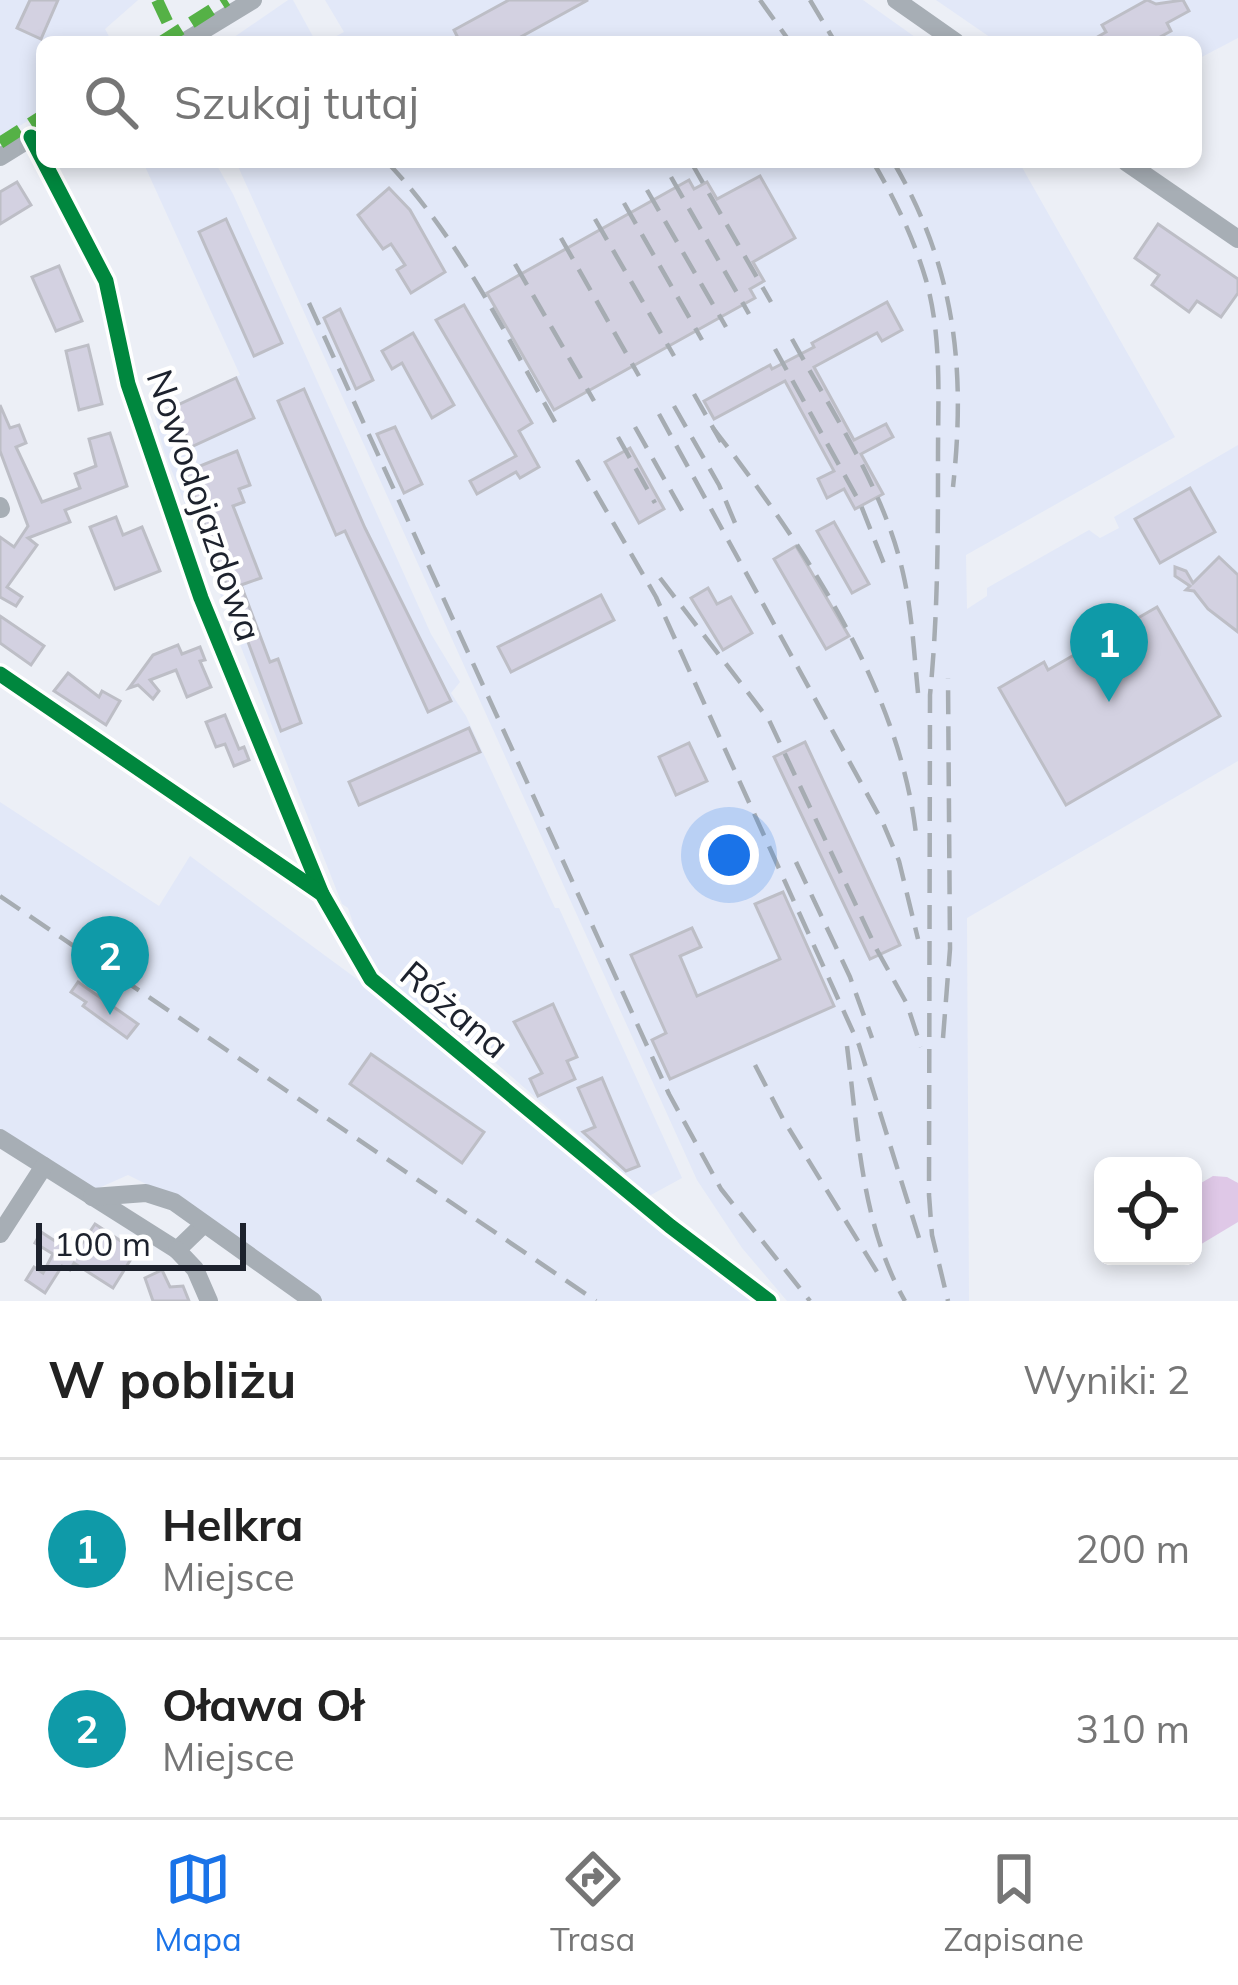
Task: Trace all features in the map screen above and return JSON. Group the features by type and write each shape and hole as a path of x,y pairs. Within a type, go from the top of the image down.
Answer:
{"street":[{"path":"194,36 253,0"},
{"path":"896,0 947,36"},
{"path":"0,157 36,135"},
{"name":"Nowodojazdowa","path":"53,168 106,281 128,384 196,585 322,894"},
{"path":"1135,168 1238,239"},
{"name":"Różana","path":"0,674 322,894 371,979 670,1226 770,1301"},
{"path":"0,1138 177,1250 195,1269 209,1301"},
{"path":"0,1234 44,1166"},
{"path":"92,1197 146,1193 174,1202 313,1301"},
{"path":"177,1250 204,1224"}],"shaded area":[{"path":"0,0 138,0 105,29 109,36 36,36 36,116 0,138"},
{"path":"293,0 313,36 236,36"},
{"path":"325,0 863,0 914,36 336,36 344,32"},
{"path":"936,0 1238,0 1238,38 1202,57 1202,36 988,36"},
{"path":"146,168 218,168 233,194 431,634 460,682 451,693 559,908 682,1178 649,1196 490,1058 383,982 357,935 164,451 154,414 240,375"},
{"path":"239,168 1022,168 1175,437 966,555 967,609 987,596 987,588 1089,530 1100,538 1119,528 1114,517 1238,445 1238,761 967,918 969,1301 787,1301 742,1248 697,1180"},
{"path":"0,802 159,906 190,856 380,996 756,1301 324,1301 180,1201 128,1175 92,1191 0,1129"},
{"path":"1213,1176 1238,1183 1238,1222 1202,1244 1202,1182"}],"building":[{"path":"30,0 58,0 42,36 17,28"},
{"path":"509,0 588,0 522,36 457,36 454,30"},
{"path":"1147,0 1156,4 1183,0 1189,11 1167,23 1171,31 1162,36 1099,36 1106,32 1102,25"},
{"path":"760,176 795,238 753,262 764,281 750,289 755,298 554,410 487,293 689,180 694,189 707,182 717,199"},
{"path":"17,182 31,205 0,224 0,192"},
{"path":"389,188 410,210 445,272 411,293 397,270 405,265 391,244 383,249 358,215"},
{"path":"226,219 282,343 254,356 199,232"},
{"path":"1158,224 1238,279 1238,293 1221,317 1197,301 1189,312 1152,285 1159,275 1135,258"},
{"path":"59,266 82,321 56,331 32,277"},
{"path":"887,302 902,330 882,341 877,333 814,367 854,440 886,424 893,437 861,454 883,494 855,509 844,489 827,498 818,479 834,471 785,381 714,419 704,401 814,347 812,343"},
{"path":"464,305 532,423 519,431 539,467 520,478 516,472 477,494 470,481 516,456 436,320"},
{"path":"340,309 373,380 356,389 324,318"},
{"path":"413,333 454,405 432,418 402,363 392,369 382,351"},
{"path":"88,345 102,404 79,410 66,351"},
{"path":"236,378 254,418 191,447 184,431 178,434 167,410"},
{"path":"304,389 365,528 451,701 428,712 345,531 336,535 278,401"},
{"path":"0,405 10,428 19,425 26,443 16,447 42,502 80,488 75,474 96,466 89,439 110,433 127,486 65,510 70,522 28,538 37,545 7,587 22,597 16,606 0,597 0,537 14,547 28,526 0,451"},
{"path":"395,427 422,484 404,493 377,434"},
{"path":"630,448 664,509 639,523 605,462"},
{"path":"237,451 250,485 239,489 244,502 233,506 261,578 241,585 270,662 278,659 301,723 281,731 185,472"},
{"path":"1190,488 1215,532 1160,563 1135,519"},
{"path":"116,517 123,535 142,527 160,571 115,589 90,527"},
{"path":"834,522 869,584 852,593 817,531"},
{"path":"796,546 849,636 826,649 774,559"},
{"path":"1219,557 1238,575 1238,632 1175,576 1175,567 1186,571 1193,583"},
{"path":"708,588 717,604 731,597 752,633 723,650 691,598"},
{"path":"601,595 614,620 511,672 498,647"},
{"path":"1157,607 1220,716 1066,805 999,688 1044,662 1048,670"},
{"path":"0,616 44,646 31,665 0,643"},
{"path":"178,645 182,654 200,647 205,660 200,661 211,687 187,697 176,670 150,680 159,691 153,699 138,685 129,688 153,655"},
{"path":"68,673 99,697 102,691 120,701 106,725 54,691"},
{"path":"225,715 239,749 244,747 249,760 234,766 225,744 216,747 206,722"},
{"path":"469,728 480,752 359,805 349,782"},
{"path":"805,742 900,945 870,959 774,757"},
{"path":"689,743 707,781 676,795 659,757"},
{"path":"783,892 834,1006 670,1079 652,1040 666,1033 631,955 692,928 701,947 680,956 697,996 780,959 755,904"},
{"path":"78,982 138,1024 127,1038 83,1006 86,1002 71,992"},
{"path":"553,1004 577,1057 567,1061 575,1079 538,1096 530,1079 542,1073 514,1022"},
{"path":"371,1054 484,1132 462,1163 350,1084"},
{"path":"602,1078 639,1166 626,1171 583,1132 595,1127 578,1088"},
{"path":"95,1224 136,1251 113,1288 74,1263 70,1270 62,1266 45,1293 26,1280 34,1267 43,1273 53,1254 35,1243 41,1232 75,1254"},
{"path":"162,1270 170,1287 183,1286 189,1301 153,1301 145,1278"}],"railway":[{"path":"760,0 786,36"},
{"path":"810,0 831,36"},
{"path":"392,168 458,254 555,422"},
{"path":"694,168 771,302"},
{"path":"876,168 921,265 937,345 937,575 930,695 929,1195 932,1235 948,1301"},
{"path":"897,168 931,241 951,320 958,401 953,487"},
{"path":"671,177 749,314"},
{"path":"647,190 726,327"},
{"path":"624,203 702,340"},
{"path":"595,219 674,356"},
{"path":"561,238 639,376"},
{"path":"515,264 594,401"},
{"path":"309,303 669,1094 721,1189 810,1301"},
{"path":"792,339 856,453 894,542 909,603 918,693"},
{"path":"775,349 860,503 886,569"},
{"path":"694,394 721,442"},
{"path":"674,406 735,523"},
{"path":"659,414 883,823 899,861 918,939"},
{"path":"635,427 684,514"},
{"path":"713,428 780,519 842,619 890,725 916,834"},
{"path":"618,437 655,503"},
{"path":"577,460 656,597 859,1045 919,1238"},
{"path":"660,578 769,720 907,1004 921,1047"},
{"path":"943,1038 950,949 948,678"},
{"path":"796,862 850,977 872,1038"},
{"path":"0,896 596,1301"},
{"path":"847,1046 870,1209 905,1301"},
{"path":"755,1065 879,1275"}],"marked path":[{"path":"157,0 173,34"},
{"path":"170,36 227,0"},
{"path":"0,143 36,120"}],"cycle path":[{"path":"31,137 36,147"},
{"path":"47,168 106,281 128,384 201,598 322,894"},
{"path":"0,674 322,894 371,979 670,1226 769,1301"}],"place":[{"name":"Helkra","path":"1109,702"},
{"name":"Oława Oł","path":"110,1015"}]}
